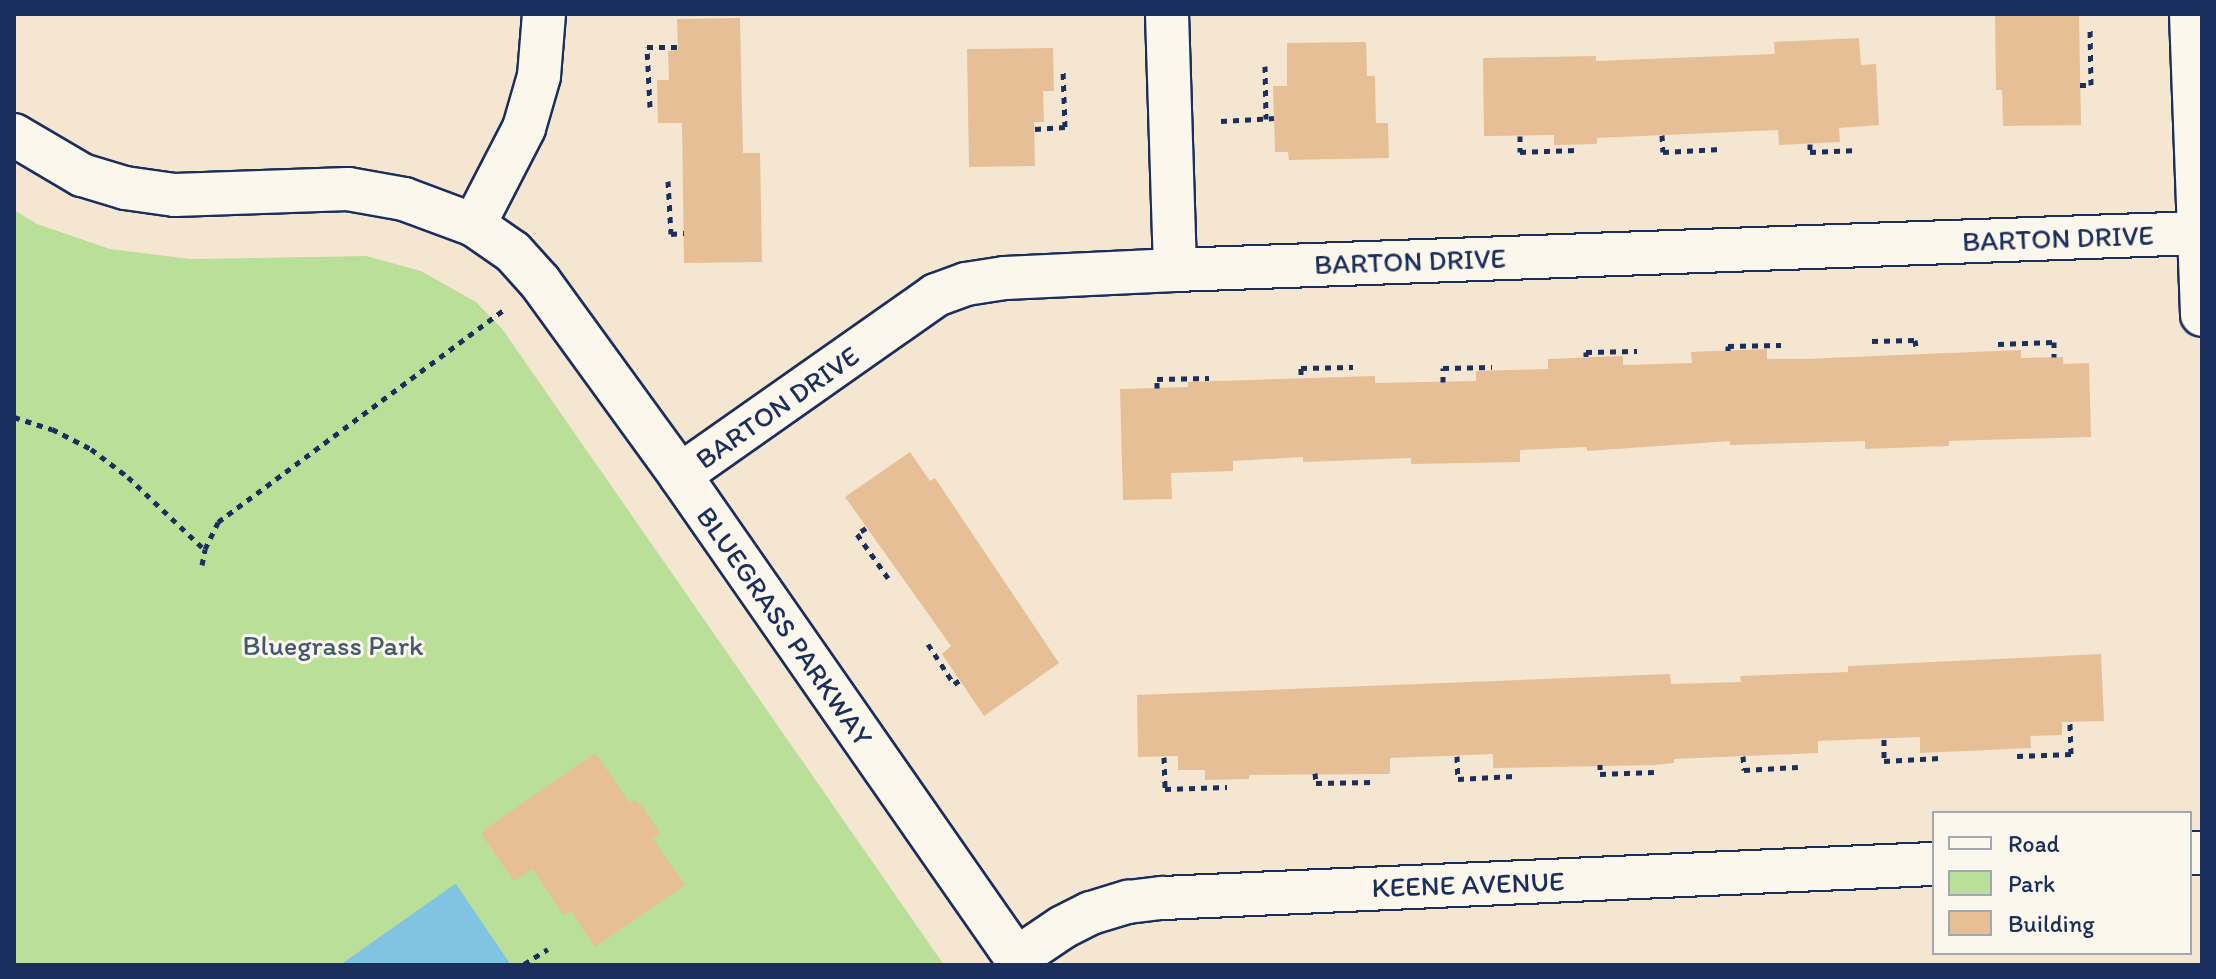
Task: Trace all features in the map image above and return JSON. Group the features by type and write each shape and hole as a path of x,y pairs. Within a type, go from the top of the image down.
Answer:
{"street":[{"path":"474,225 524,128 539,76 544,14"},
{"path":"1167,14 1175,270"},
{"path":"2191,14 2202,315"},
{"name":"BLUEGRASS PARKWAY","path":"14,135 82,175 125,188 175,195 348,189 404,199 474,225 513,252 540,282 680,475 1019,962"},
{"name":"BARTON DRIVE","path":"680,475 936,295 966,284 1005,278 1175,270 2200,233"},
{"name":"KEENE AVENUE","path":"1019,962 1063,927 1128,902 1932,864"}],"path":[{"path":"2080,85 2091,85 2090,26"},
{"path":"650,107 647,47 678,47"},
{"path":"1265,66 1266,119"},
{"path":"1035,129 1065,127 1063,70"},
{"path":"1221,121 1274,118"},
{"path":"1662,135 1663,152 1721,149"},
{"path":"1520,136 1520,152 1577,150"},
{"path":"1810,144 1810,152 1858,150"},
{"path":"668,181 671,234 684,233"},
{"path":"202,565 205,549 218,522 515,299"},
{"path":"1872,341 1915,340 1916,347"},
{"path":"1998,344 2054,342 2054,357"},
{"path":"1728,351 1728,346 1781,345"},
{"path":"1586,357 1586,352 1637,351"},
{"path":"1301,375 1301,368 1353,367"},
{"path":"1443,382 1443,368 1492,367"},
{"path":"1157,388 1157,379 1209,378"},
{"path":"14,417 52,429 91,449 128,477 205,549"},
{"path":"866,528 857,534 888,578"},
{"path":"928,644 954,684 960,680"},
{"path":"2017,756 2071,754 2070,722"},
{"path":"1884,739 1884,761 1940,758"},
{"path":"1457,756 1458,779 1514,776"},
{"path":"1743,756 1744,770 1798,767"},
{"path":"1164,757 1165,789 1227,787"},
{"path":"1600,764 1600,774 1654,772"},
{"path":"1315,773 1316,783 1373,782"},
{"path":"524,964 548,949"}],"green space":[{"name":"Bluegrass Park","path":"14,210 37,224 110,249 190,259 366,256 421,271 476,302 503,330 944,965 14,965"}],"water":[{"path":"455,884 511,965 340,965"}],"building":[{"path":"1995,14 2079,14 2081,125 2003,126 2002,90 1996,90"},
{"path":"740,18 743,153 760,153 762,262 684,263 682,123 658,123 657,80 669,80 668,51 678,50 677,19"},
{"path":"1859,38 1861,65 1876,64 1879,125 1839,128 1840,142 1779,145 1778,130 1597,138 1597,144 1554,145 1554,135 1484,136 1483,58 1596,56 1596,61 1775,54 1774,42"},
{"path":"1366,42 1367,76 1375,76 1376,123 1388,123 1389,158 1289,160 1288,152 1275,152 1273,86 1287,86 1287,43"},
{"path":"1053,48 1054,91 1043,91 1044,122 1034,122 1035,166 969,167 967,49"},
{"path":"1767,349 1767,359 2021,350 2021,358 2063,357 2063,364 2089,363 2091,437 1949,441 1949,446 1865,449 1865,441 1730,445 1730,441 1587,451 1587,447 1520,450 1520,462 1411,464 1411,458 1303,462 1303,457 1233,461 1233,471 1171,473 1172,499 1123,500 1120,389 1188,387 1188,382 1375,376 1375,383 1476,381 1476,371 1548,369 1548,359 1623,356 1623,365 1692,363 1691,352"},
{"path":"910,452 930,481 935,478 1059,663 984,716 942,654 951,646 845,497"},
{"path":"2101,654 2104,721 2062,722 2062,735 2030,736 2031,748 1920,753 1920,737 1818,741 1818,753 1674,759 1674,763 1654,765 1493,768 1493,754 1390,758 1390,774 1249,775 1249,779 1205,780 1205,770 1178,770 1178,756 1138,757 1137,695 1670,674 1671,684 1741,682 1740,676 1848,672 1848,666"},
{"path":"595,753 630,803 635,800 641,805 661,834 653,839 685,885 595,947 571,911 564,915 532,869 514,881 482,835 484,830"}]}
